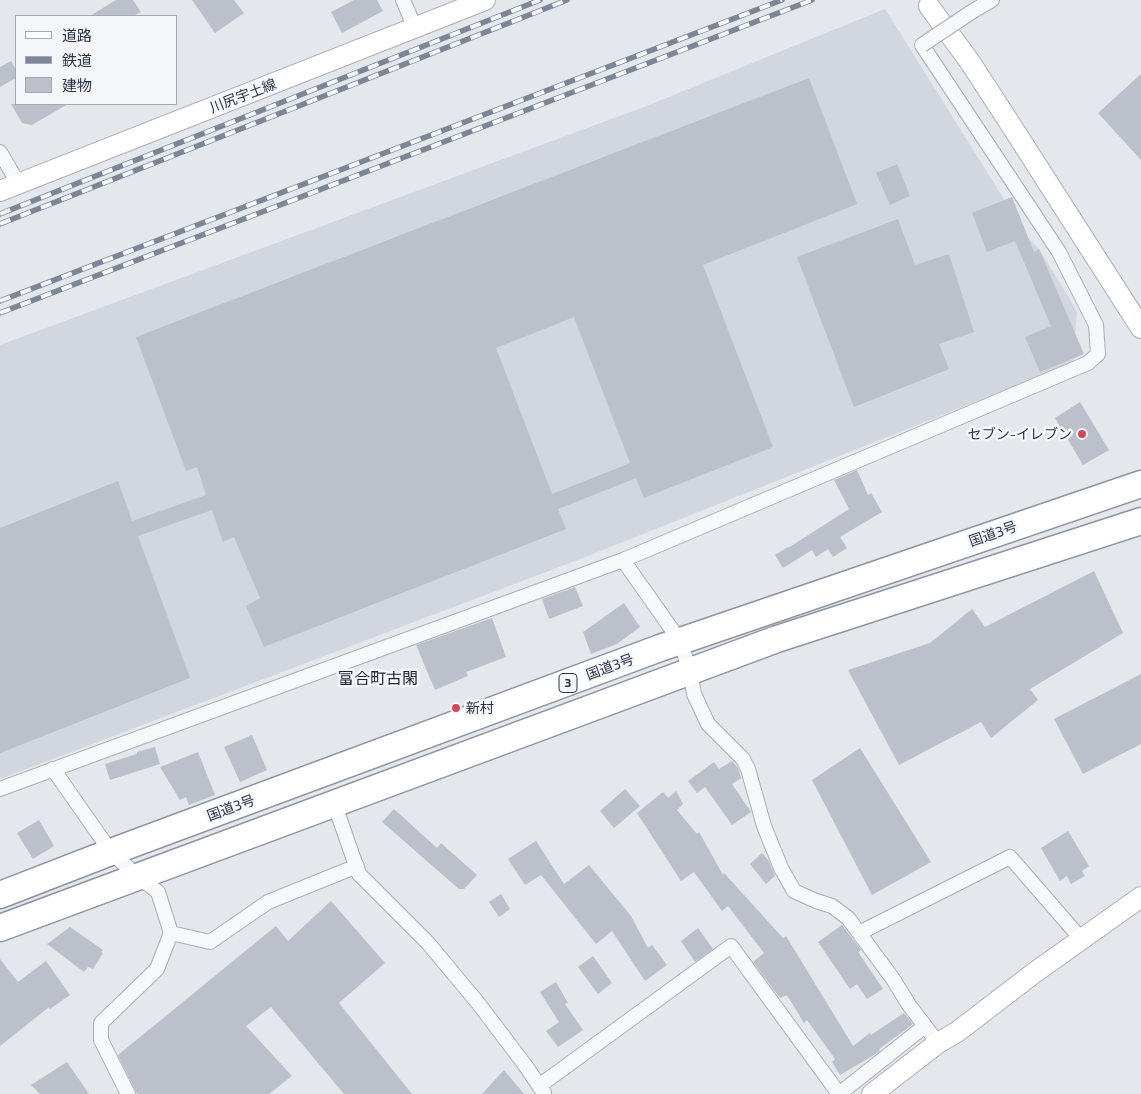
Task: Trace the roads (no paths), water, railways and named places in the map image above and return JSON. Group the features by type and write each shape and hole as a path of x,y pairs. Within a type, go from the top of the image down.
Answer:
{"highway":[{"name":"国道3号","path":"0,895 680,641 1141,484"},
{"name":"3","path":"0,928 786,636 1141,520"}],"street":[{"path":"403,0 415,28"},
{"name":"川尻宇土線","path":"9,187 485,0"},
{"path":"0,789 623,560 1088,363 1098,354 1096,325 1059,252 922,44 992,0"},
{"path":"929,6 970,62 1141,328"},
{"path":"0,152 9,187"},
{"path":"623,560 680,641 690,671 694,694 708,724 743,759 764,826 781,868 794,891 810,899 832,906 848,918 938,1043"},
{"path":"54,769 111,852 158,892 171,933 157,969 101,1023 101,1040 128,1094"},
{"path":"334,803 360,874 428,943 526,1065 541,1090 731,946 839,1094 925,1026"},
{"path":"860,933 1010,857 1082,940"},
{"path":"171,933 210,942 268,902 357,866"},
{"path":"872,1094 938,1043 957,1032 1141,897"}],"railway":[{"path":"0,214 540,0"},
{"path":"0,224 567,0"},
{"path":"0,301 782,0"},
{"path":"0,313 812,0"}],"place":[{"name":"セブン-イレブン","path":"1082,434"},
{"name":"新村","path":"456,708"}],"district":[{"name":"富合町古閑","path":"378,679"}]}
